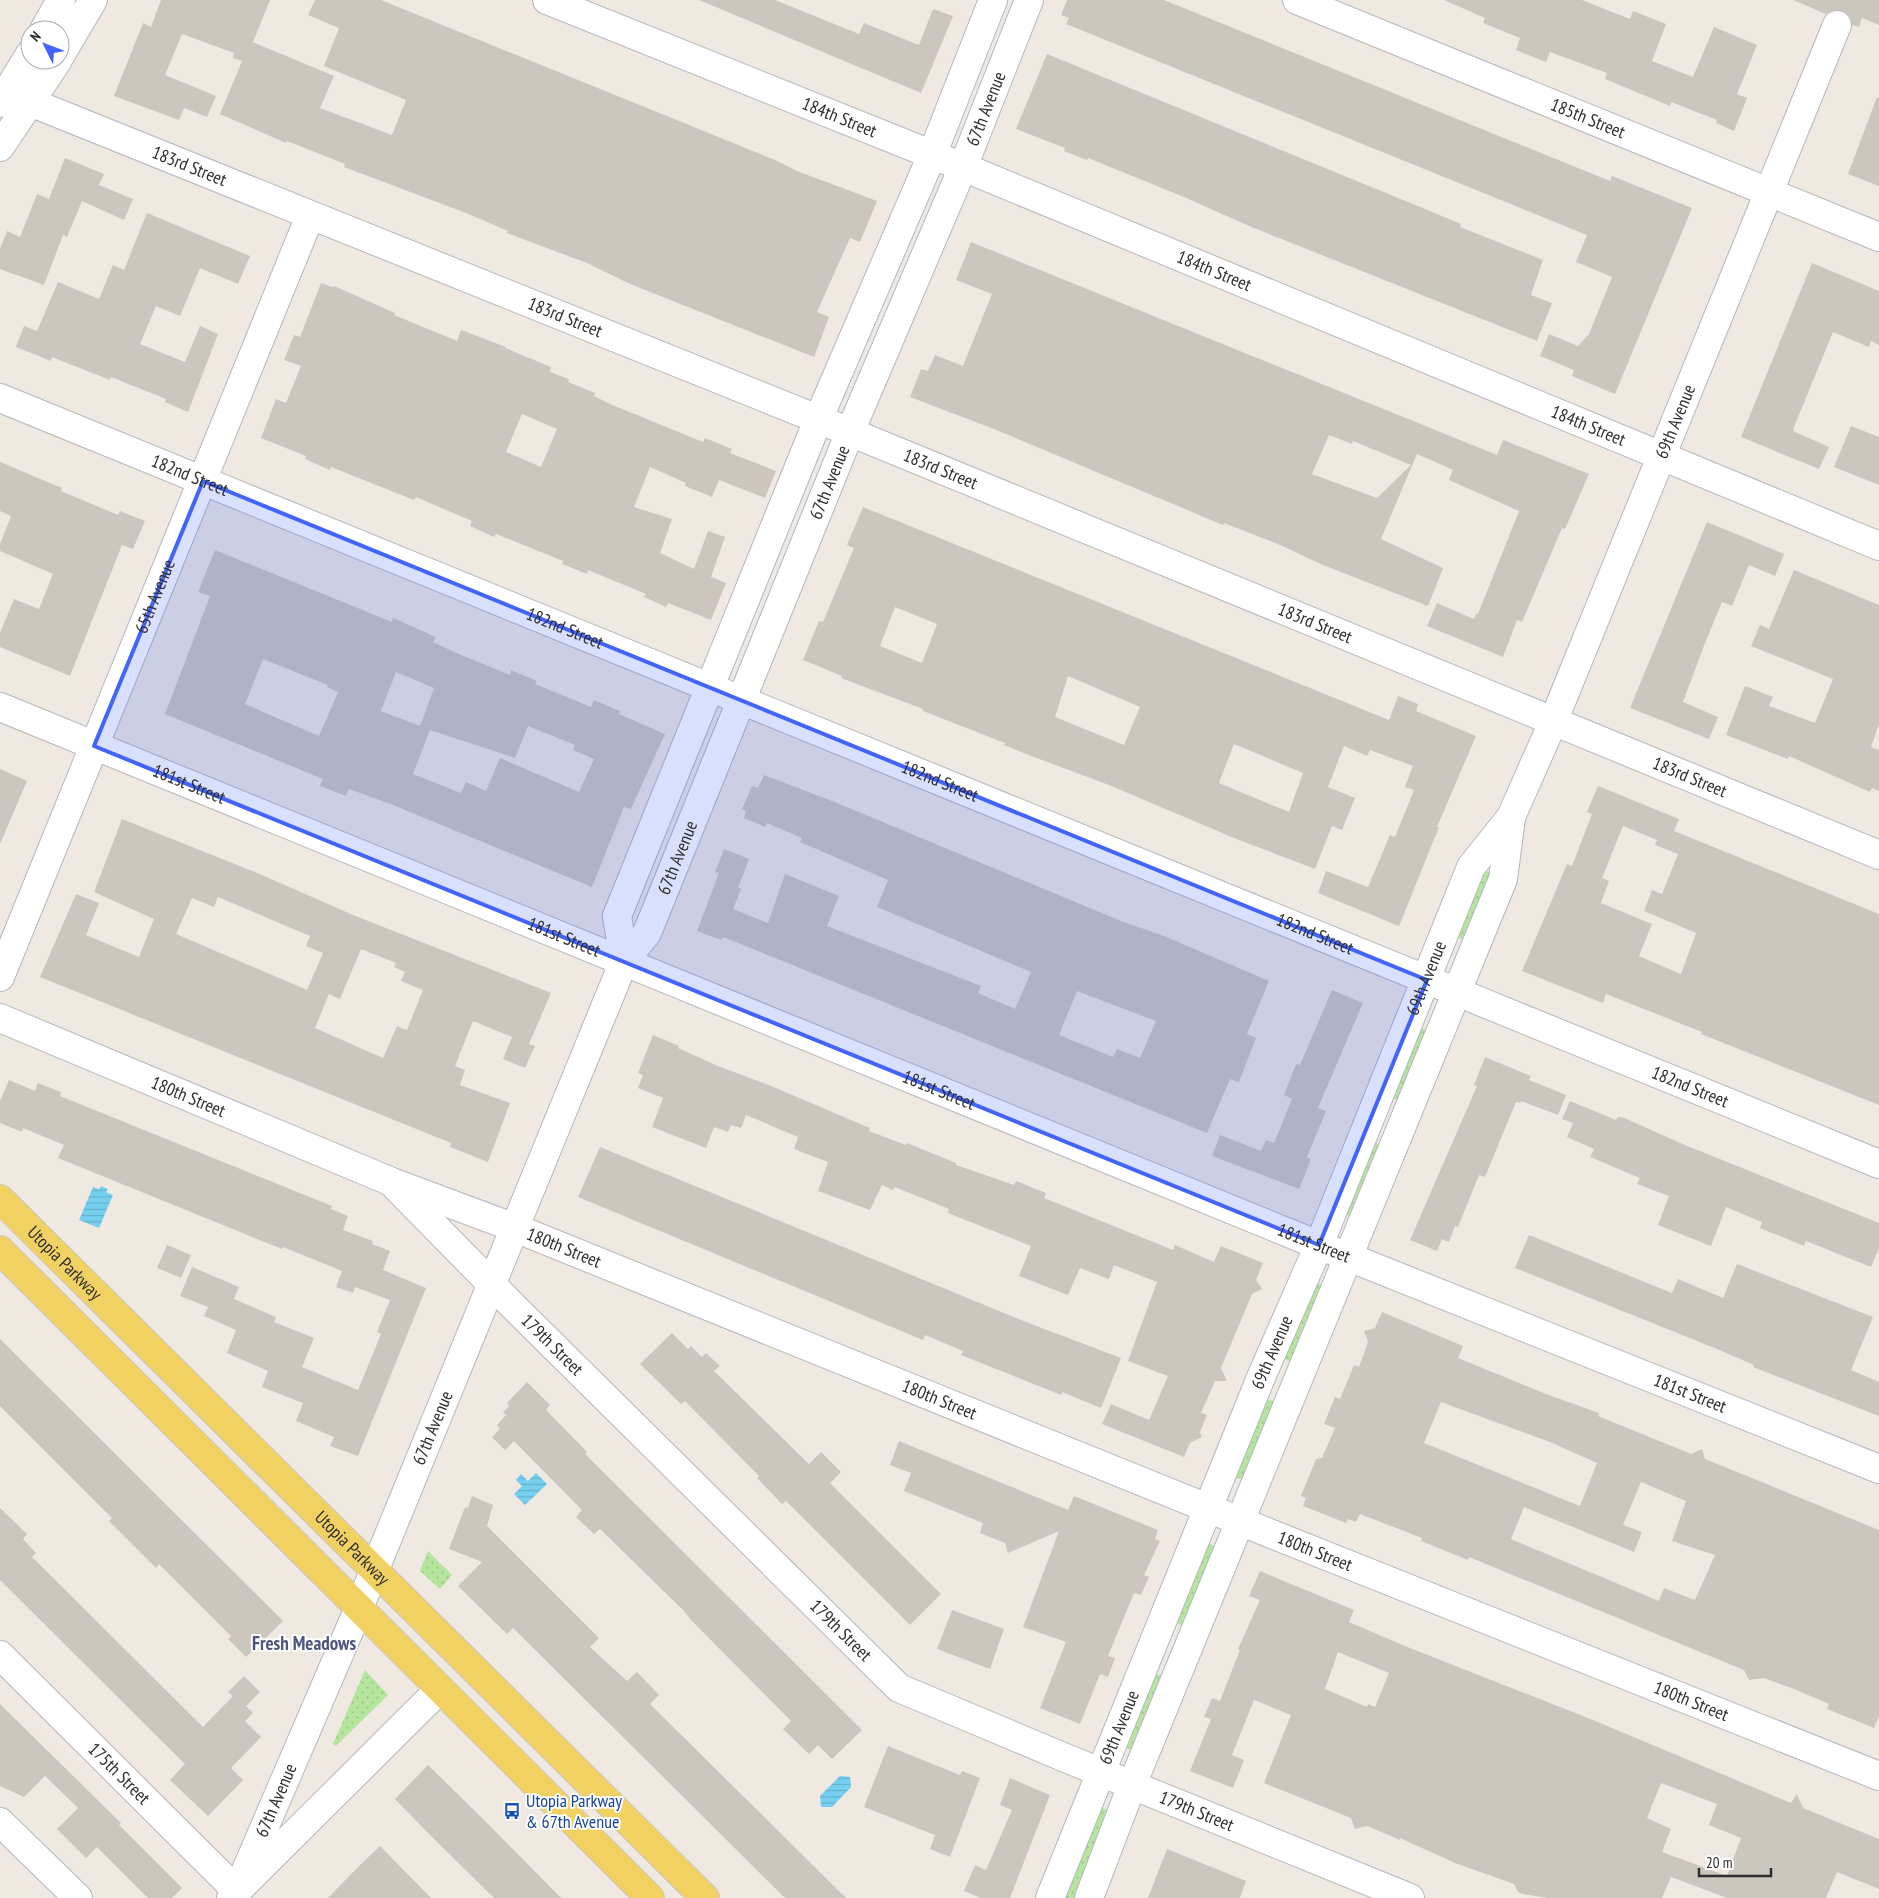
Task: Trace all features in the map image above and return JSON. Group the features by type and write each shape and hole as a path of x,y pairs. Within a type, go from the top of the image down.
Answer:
{"main road":[{"name":"Utopia Parkway","path":"0,1199 705,1898"},
{"name":"Utopia Parkway","path":"0,1250 439,1690 650,1898"}],"street":[{"path":"50,20 61,0"},
{"path":"70,39 93,0"},
{"name":"184th Street","path":"547,0 932,155 1879,546"},
{"name":"67th Avenue","path":"624,961 618,916 712,687 818,420 932,155 992,0"},
{"name":"67th Avenue","path":"234,1895 359,1608 624,961 647,933 850,432 963,168 1029,0"},
{"name":"185th Street","path":"1297,0 1879,237"},
{"name":"69th Avenue","path":"1050,1898 1262,1375 1319,1245 1373,1113 1471,867 1511,817 1553,722 1837,25"},
{"path":"0,147 10,96 22,70"},
{"path":"10,96 45,70"},
{"name":"183rd Street","path":"10,96 850,432 1879,855"},
{"name":"65th Avenue","path":"0,977 310,216"},
{"name":"182nd Street","path":"0,398 1879,1164"},
{"name":"181st Street","path":"0,707 1319,1245 1879,1469"},
{"name":"69th Avenue","path":"1089,1898 1132,1785 1347,1256 1503,879 1511,817"},
{"name":"180th Street","path":"0,1018 392,1182 514,1228 1879,1776"},
{"path":"1373,1113 1401,1126"},
{"name":"179th Street","path":"392,1182 492,1285 899,1688 1410,1898"},
{"path":"1262,1375 1294,1387"},
{"path":"1156,1637 1188,1650"},
{"name":"175th Street","path":"0,1655 234,1895"},
{"name":"67th Avenue","path":"234,1895 439,1690"},
{"path":"0,1822 78,1898"}],"highlighted area":[{"path":"203,481 1427,980 1319,1245 94,746"}],"green space":[{"path":"1484,871 1490,872 1494,877 1464,941 1454,934"},
{"path":"1420,1028 1426,1030 1428,1036 1398,1100 1392,1098"},
{"path":"1374,1142 1380,1145 1352,1216 1346,1215 1344,1208"},
{"path":"1316,1283 1322,1285 1292,1362 1286,1360 1284,1353"},
{"path":"1269,1400 1276,1402 1244,1480 1237,1478 1235,1471 1264,1402"},
{"path":"1210,1544 1216,1547 1184,1626 1178,1624 1176,1618 1205,1547"},
{"path":"428,1551 452,1575 440,1589 420,1571"},
{"path":"365,1670 388,1695 336,1746 333,1744"},
{"path":"1156,1674 1164,1676 1133,1749 1128,1749 1125,1742 1150,1678"},
{"path":"1103,1808 1110,1811 1079,1898 1060,1898 1097,1810"}],"water":[{"path":"101,1186 108,1189 106,1192 113,1195 99,1228 79,1220 93,1187 99,1189"},
{"path":"536,1473 547,1484 525,1505 514,1494 522,1486 516,1480 521,1474 528,1481"},
{"path":"840,1776 850,1777 851,1787 832,1807 821,1807 820,1796"}],"building":[{"path":"161,0 270,0 253,42 334,76 320,108 392,135 406,100 324,66 339,28 308,15 315,0 381,0 775,160 797,171 877,201 860,242 850,238 817,312 829,317 814,357 630,284 587,263 507,233 508,231 466,213 344,167 345,164 287,141 286,143 220,114 242,61 233,58 234,53 182,34 165,75 216,96 207,117 184,108 179,120 114,96 143,23 151,27"},
{"path":"699,0 775,0 859,34 864,23 919,45 933,9 953,16 921,93"},
{"path":"1067,0 1164,0 1610,181 1612,176 1692,208 1615,394 1572,376 1574,370 1540,356 1549,334 1578,346 1589,334 1612,277 1576,262 1587,235 1066,24 1069,18 1061,15"},
{"path":"1444,0 1582,0 1630,19 1633,11 1666,24 1652,61 1693,77 1714,27 1757,45 1737,94 1747,98 1734,131 1716,123 1717,120 1671,102 1670,106 1605,79 1607,73 1550,52 1546,62 1516,50 1520,38 1483,23 1485,18"},
{"path":"1793,0 1879,0 1879,25 1862,18 1859,27 1852,25 1850,16 1843,11 1834,10 1826,14"},
{"path":"1047,54 1413,204 1461,224 1460,227 1543,260 1531,295 1552,303 1537,341 1249,226 1088,158 1087,160 1064,151 1065,148 1016,129"},
{"path":"1877,97 1879,98 1879,186 1848,174"},
{"path":"65,158 104,174 99,185 133,199 124,220 82,201 67,237 63,235 44,285 0,269 0,249 7,231 20,237 37,194 49,199"},
{"path":"147,213 250,256 238,284 200,268 180,316 156,306 140,344 185,362 200,326 218,334 188,412 165,402 166,399 111,377 110,380 52,357 51,361 16,347 24,326 37,331 58,282 99,299 113,265 124,270"},
{"path":"971,242 1497,455 1503,440 1589,474 1565,529 1562,528 1522,622 1517,620 1503,657 1427,626 1437,603 1474,619 1476,614 1478,614 1519,511 1449,480 1453,470 1417,454 1381,539 1443,568 1428,606 1323,565 1280,545 1224,523 1223,525 994,429 910,397 921,369 928,371 935,355 963,366 992,294 956,280","holes":["1329,435 1352,444 1353,441 1411,465 1377,498 1312,474"]},
{"path":"1812,263 1879,291 1879,345 1871,341 1869,347 1833,332 1794,427 1793,431 1829,447 1819,469 1741,437"},
{"path":"321,283 334,286 395,313 394,315 457,341 461,330 506,347 551,367 550,372 569,379 568,382 595,393 594,396 610,404 703,442 705,438 732,449 730,453 776,471 765,498 719,480 712,497 685,486 686,483 650,467 634,507 672,519 660,553 694,569 708,531 725,537 711,577 726,583 711,620 668,603 666,607 644,597 646,594 588,570 587,574 562,564 563,561 496,534 494,537 470,526 472,521 416,497 414,500 331,467 330,470 305,459 306,456 261,438 276,399 286,403 301,366 284,360 294,335 300,337","holes":["522,414 557,429 541,467 506,452"]},
{"path":"1851,426 1879,437 1879,485 1834,467"},
{"path":"0,462 62,488 61,491 118,515 120,511 145,521 133,549 122,545 70,676 0,647 0,633 14,599 39,609 53,574 0,551 0,544 11,516 0,511"},
{"path":"863,507 1389,720 1398,696 1418,704 1416,711 1476,736 1437,827 1439,827 1399,926 1318,893 1326,871 1368,887 1390,835 1395,837 1414,790 1405,787 1413,766 1370,750 1367,756 1344,746 1328,787 1355,798 1342,830 1332,826 1315,869 1234,838 1109,785 1004,745 1005,743 923,711 923,709 841,678 842,676 803,660 819,621 823,622 854,548 847,545","holes":["895,607 937,624 922,663 880,646","1068,676 1140,707 1124,745 1055,717","1234,744 1303,773 1289,812 1219,783"]},
{"path":"1707,522 1784,554 1775,576 1749,565 1732,606 1722,602 1705,643 1683,702 1718,717 1709,739 1630,708"},
{"path":"215,550 392,622 393,618 436,637 433,642 510,675 511,670 537,681 535,684 591,707 594,700 620,711 619,714 665,734 631,809 624,807 592,887 393,805 349,789 346,796 320,786 323,779 165,714 210,596 198,592","holes":["263,659 328,685 327,687 338,692 319,736 245,704","396,672 434,688 420,726 381,711","528,726 575,745 573,750 594,759 579,792 500,758 486,791 466,782 461,793 413,774 430,730 515,758"]},
{"path":"1794,570 1879,605 1879,724 1871,747 1879,750 1879,791 1872,788 1870,792 1789,756 1788,759 1726,735 1745,686 1773,697 1769,706 1815,723 1833,679 1751,646 1760,625 1769,629"},
{"path":"0,769 27,781 0,844"},
{"path":"764,775 837,803 1121,921 1164,936 1269,981 1247,1034 1256,1038 1239,1082 1230,1079 1207,1133 723,937 721,940 697,931 719,873 715,872 724,849 749,859 738,888 741,889 733,909 768,923 785,874 839,896 827,926 981,986 978,993 1015,1009 1031,972 877,907 888,880 800,842 802,838 767,823 765,827 744,818 746,811 742,809 752,786 758,788","holes":["1077,991 1156,1021 1140,1058 1117,1049 1113,1057 1059,1035"]},
{"path":"1598,786 1679,819 1674,831 1879,914 1879,1105 1606,994 1603,1003 1522,971 1567,864 1572,866 1592,814 1587,812","holes":["1623,826 1657,840 1655,845 1678,854 1662,894 1652,890 1644,911 1696,933 1681,974 1639,956 1652,924 1601,903 1609,881 1602,878"]},
{"path":"122,819 262,875 353,915 551,993 529,1044 535,1046 525,1068 503,1059 512,1037 473,1021 455,1066 465,1070 460,1085 510,1103 488,1162 450,1147 451,1143 40,977 76,894 99,903 86,935 139,957 154,919 94,892","holes":["218,897 310,936 306,946 323,953 307,990 176,934 192,898 214,907","361,949 396,963 394,967 405,972 401,981 423,990 407,1030 397,1026 383,1058 315,1028 329,994 340,999"]},
{"path":"1332,990 1363,1003 1318,1108 1326,1111 1307,1157 1311,1159 1299,1189 1212,1156 1220,1135 1261,1151 1266,1140 1274,1143 1292,1099 1284,1095 1296,1064 1300,1065"},
{"path":"653,1035 718,1066 870,1128 869,1131 906,1145 907,1143 956,1163 956,1165 1014,1185 1016,1181 1046,1193 1044,1198 1173,1250 1175,1245 1214,1262 1221,1246 1263,1263 1256,1280 1262,1289 1252,1294 1221,1368 1227,1381 1215,1381 1201,1413 1207,1415 1200,1432 1202,1437 1190,1443 1184,1457 1102,1424 1111,1404 1149,1420 1168,1376 1128,1361 1157,1282 1114,1265 1109,1279 1080,1268 1068,1295 1019,1276 1031,1246 948,1213 949,1209 895,1187 893,1190 882,1185 870,1210 818,1191 828,1162 794,1149 798,1137 746,1115 741,1128 731,1125 728,1132 714,1127 706,1148 652,1127 663,1098 638,1088 643,1075 638,1073"},
{"path":"1485,1057 1531,1076 1529,1080 1566,1095 1558,1115 1521,1101 1520,1103 1516,1102 1485,1177 1479,1175 1458,1227 1455,1226 1449,1242 1442,1239 1437,1251 1410,1240 1477,1086 1474,1085"},
{"path":"9,1080 35,1091 38,1083 61,1092 60,1096 332,1206 331,1209 348,1216 343,1230 373,1241 372,1244 390,1251 383,1270 426,1288 358,1456 330,1446 334,1437 296,1421 303,1403 262,1387 268,1371 227,1353 236,1330 204,1316 208,1307 180,1296 192,1267 239,1287 234,1299 276,1317 274,1322 314,1338 302,1367 358,1390 381,1334 377,1332 390,1300 355,1287 353,1293 336,1287 342,1271 283,1247 282,1249 58,1158 64,1145 23,1128 22,1132 0,1123 0,1101"},
{"path":"1570,1101 1616,1120 1618,1117 1622,1117 1685,1145 1879,1223 1879,1248 1871,1267 1806,1241 1804,1246 1760,1228 1762,1222 1726,1207 1711,1246 1658,1225 1669,1196 1637,1184 1640,1178 1590,1157 1594,1149 1567,1137 1573,1123 1562,1119"},
{"path":"600,1147 1026,1322 1121,1358 1101,1408 1062,1392 1061,1395 961,1355 963,1351 925,1335 923,1340 578,1197"},
{"path":"1529,1235 1672,1293 1678,1279 1723,1298 1737,1264 1873,1317 1851,1370 1879,1382 1879,1416 1753,1367 1754,1365 1717,1349 1515,1268"},
{"path":"167,1245 191,1255 181,1278 157,1268"},
{"path":"1382,1312 1463,1346 1458,1358 1546,1394 1599,1413 1598,1416 1691,1454 1702,1449 1705,1459 1879,1530 1879,1716 1874,1728 1827,1709 1829,1704 1794,1689 1764,1678 1749,1680 1744,1670 1469,1557 1468,1560 1421,1541 1422,1538 1360,1514 1356,1522 1348,1519 1346,1523 1303,1506 1306,1498 1301,1496 1316,1459 1322,1458 1335,1428 1324,1424 1335,1397 1340,1399 1354,1365 1359,1367 1368,1342 1364,1331 1375,1328","holes":["1441,1402 1550,1442 1597,1463 1580,1506 1424,1443","1641,1482 1686,1501 1672,1541 1715,1555 1695,1600 1664,1588 1659,1601 1511,1539 1524,1507 1634,1552 1642,1532 1623,1525"]},
{"path":"672,1333 688,1349 691,1346 702,1357 706,1353 720,1366 714,1371 809,1464 821,1452 841,1472 830,1483 941,1594 910,1625 786,1501 782,1504 757,1478 759,1476 685,1401 681,1404 640,1364"},
{"path":"0,1339 283,1621 246,1657 228,1639 231,1636 159,1564 156,1568 109,1521 112,1518 0,1406"},
{"path":"527,1382 550,1405 546,1410 587,1452 585,1454 862,1730 832,1759 818,1745 809,1754 783,1729 791,1721 684,1611 600,1529 594,1534 576,1517 582,1510 514,1441 505,1450 492,1437 500,1429 497,1425 506,1415 503,1412 509,1406 507,1403"},
{"path":"899,1441 1068,1510 1074,1496 1158,1530 1155,1539 1160,1541 1144,1575 1149,1577 1141,1595 1134,1593 1108,1656 1115,1658 1108,1677 1100,1674 1080,1724 1040,1708 1066,1642 1023,1627 1059,1531 1008,1553 1005,1543 980,1533 983,1523 904,1491 911,1473 890,1465"},
{"path":"472,1496 493,1505 487,1526 599,1638 590,1647 627,1681 637,1672 659,1695 650,1704 846,1898 785,1898 513,1628 507,1634 458,1586 482,1562 449,1549 465,1507 468,1508"},
{"path":"0,1508 27,1534 23,1539 36,1553 32,1557 203,1727 233,1696 228,1692 244,1676 260,1692 246,1706 253,1713 245,1721 261,1737 231,1768 243,1780 208,1816 170,1780 185,1764 0,1580"},
{"path":"1260,1571 1354,1610 1349,1622 1405,1646 1593,1720 1791,1803 1797,1794 1803,1808 1879,1839 1879,1889 1837,1872 1826,1898 1727,1898 1671,1877 1662,1898 1547,1898 1523,1894 1518,1892 1514,1884 1455,1863 1400,1838 1400,1840 1367,1826 1355,1829 1351,1818 1264,1783 1291,1715 1254,1700 1232,1755 1244,1760 1233,1788 1190,1771 1211,1719 1204,1717 1212,1698 1220,1701 1240,1650 1238,1649 1260,1600 1249,1596","holes":["1338,1652 1389,1673 1375,1707 1368,1704 1367,1707 1325,1689","1661,1783 1717,1804 1709,1825 1741,1838 1727,1876 1662,1852 1671,1829 1647,1818"]},
{"path":"952,1610 1004,1629 990,1669 937,1649"},
{"path":"0,1704 121,1823 119,1825 182,1888 172,1898 148,1898 97,1847 86,1858 57,1829 78,1808 45,1776 24,1797 0,1786"},
{"path":"888,1746 960,1775 962,1771 980,1778 950,1857 930,1849 935,1835 864,1807"},
{"path":"428,1765 561,1898 494,1898 432,1837 395,1799"},
{"path":"1010,1778 1050,1795 1010,1898 981,1898 964,1891 975,1865 986,1870 1012,1810 1000,1805"},
{"path":"380,1846 431,1898 328,1898 359,1866"},
{"path":"1167,1849 1246,1881 1240,1898 1148,1898"}],"place":[{"name":"Utopia Parkway & 67th Avenue","path":"512,1811"}],"district":[{"name":"Fresh Meadows","path":"304,1643"}]}
